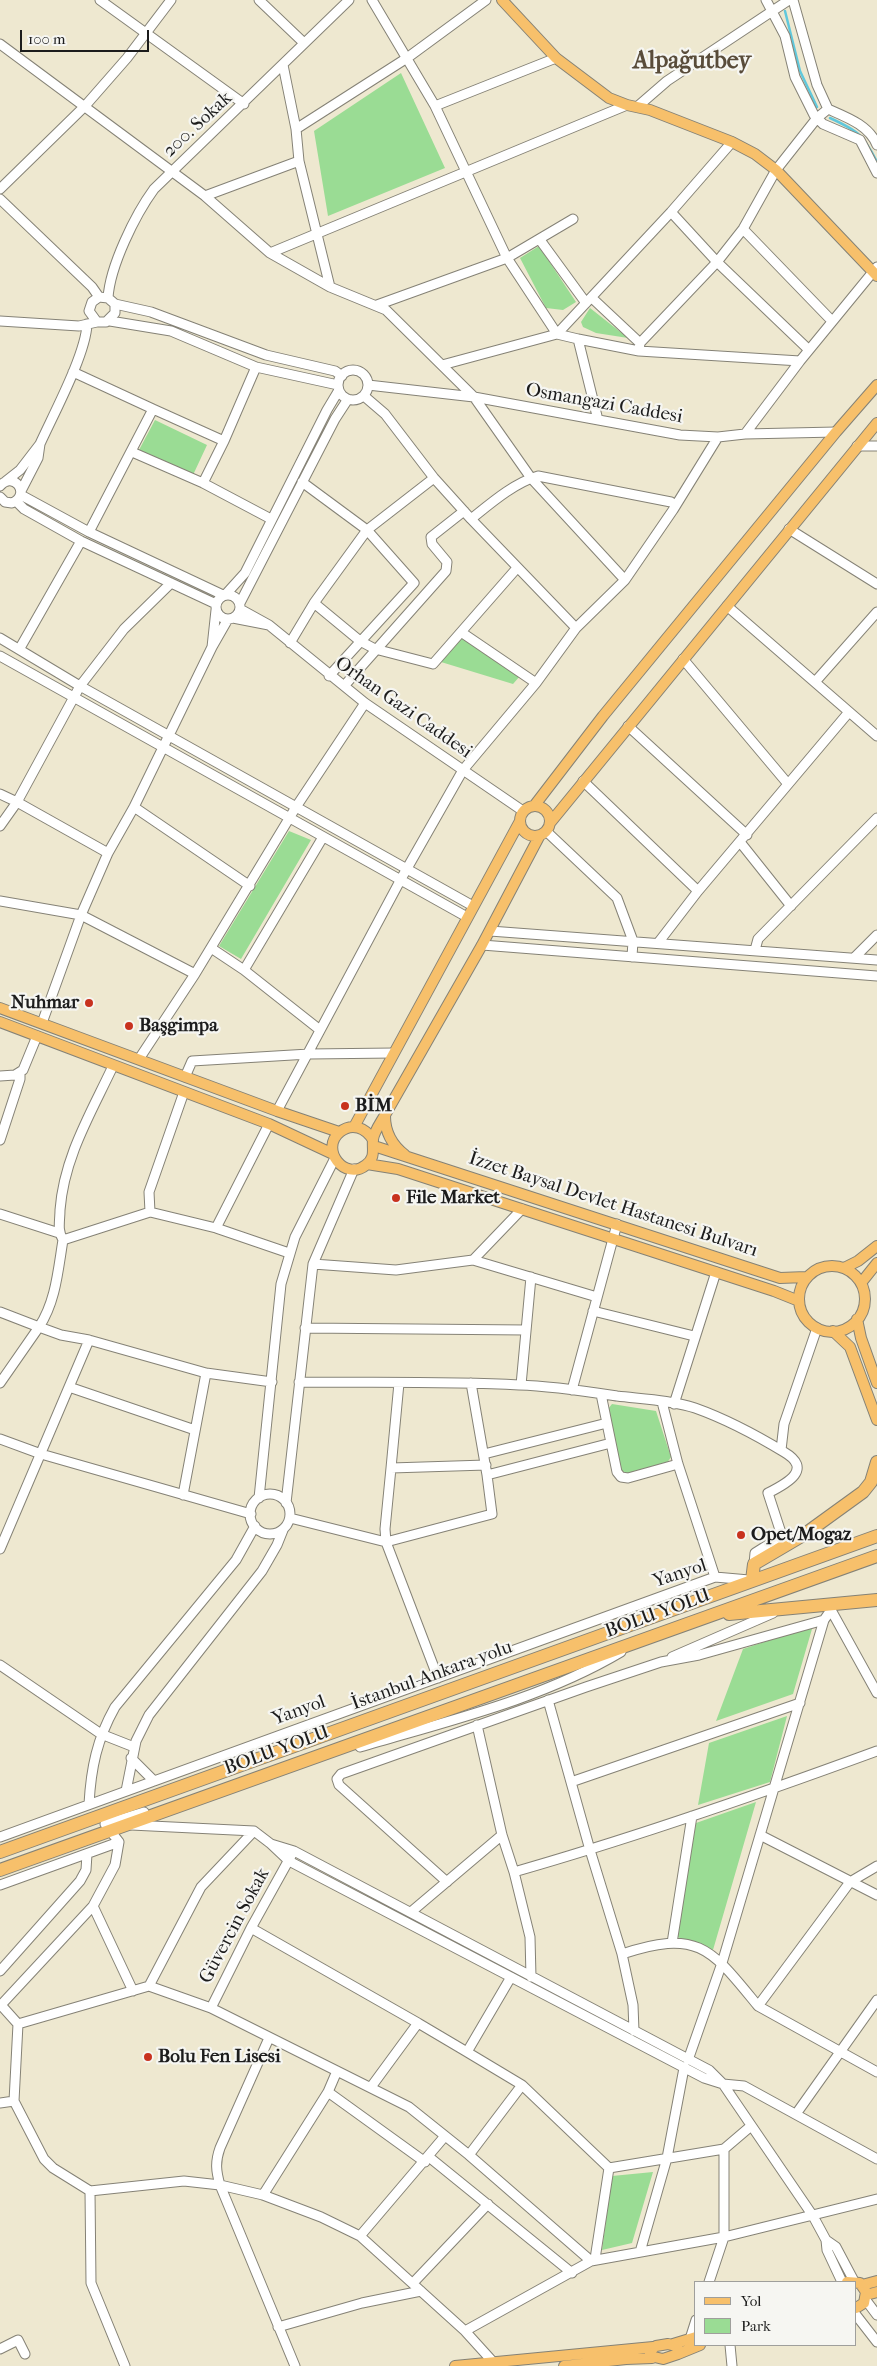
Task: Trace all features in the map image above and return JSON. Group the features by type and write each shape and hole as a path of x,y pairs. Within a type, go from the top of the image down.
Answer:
{"highway":[{"path":"752,1580 754,1564 805,1534 863,1492 870,1482 877,1462"},
{"name":"İstanbul-Ankara yolu","path":"0,1852 877,1536"},
{"name":"BOLU YOLU","path":"0,1870 877,1556"},
{"path":"706,1616 785,1608 831,1607 877,1600"}],"main road":[{"path":"502,0 556,58 609,98 732,142 755,154 776,170 875,271"},
{"path":"354,1127 521,816 534,806 609,708 836,432 877,385"},
{"path":"0,1022 269,1124 334,1156 342,1166 354,1169 367,1164 374,1153 374,1143 385,1115 490,932 545,830 583,781 877,423"},
{"path":"534,806 545,810 545,830"},
{"path":"521,816 521,826 527,834 545,830"},
{"path":"0,1008 277,1111 340,1132"},
{"path":"385,1115 386,1130 392,1142 410,1159"},
{"path":"334,1156 332,1143 340,1132 354,1127 364,1130 374,1143"},
{"name":"İzzet Baysal Devlet Hastanesi Bulvarı","path":"374,1143 410,1159 617,1224 780,1278 806,1278"},
{"name":"İzzet Baysal Devlet Hastanesi Bulvarı","path":"367,1164 398,1169 614,1238 799,1301"},
{"path":"844,1268 858,1261 877,1246"},
{"path":"861,1283 877,1263"},
{"path":"825,1266 844,1268 851,1272 861,1283 864,1298 861,1312 857,1319 847,1328 833,1331 817,1328 806,1320 799,1301 800,1289 806,1278 818,1269 825,1266"},
{"path":"857,1319 861,1338 877,1383"},
{"path":"833,1331 850,1347 877,1420"},
{"path":"857,2283 877,2281"},
{"path":"857,2286 866,2297"},
{"path":"857,2307 866,2297 877,2292"},
{"path":"454,2366 653,2347 693,2338"},
{"path":"673,2344 678,2348 678,2354"},
{"path":"564,2366 626,2359 655,2361 668,2359 698,2346"},
{"path":"653,2347 650,2351 655,2361"}],"street":[{"path":"100,0 244,104"},
{"path":"0,189 85,106 127,58 171,0"},
{"path":"259,0 304,43"},
{"name":"200. Sokak","path":"107,300 112,271 144,203 154,189 244,104 348,0"},
{"path":"372,0 435,106 507,258 557,334"},
{"path":"296,129 407,58 486,0"},
{"path":"766,0 788,45 795,77 817,118 823,124 860,140 877,173"},
{"path":"270,253 632,106 771,11 791,0 817,85 828,109 853,120 876,140"},
{"path":"0,44 205,196 270,253 330,287 377,305 392,316 474,397 531,478 625,580"},
{"path":"435,106 556,58"},
{"path":"283,65 296,129 299,161 330,287"},
{"path":"640,347 717,262 744,229 776,170 817,118 828,109"},
{"path":"557,334 671,212 732,142"},
{"path":"205,196 299,161"},
{"path":"0,199 107,300 115,313 110,321"},
{"path":"671,212 717,262 809,350"},
{"path":"377,305 507,258 573,219"},
{"path":"744,229 832,321"},
{"path":"540,240 589,301 640,347"},
{"path":"745,434 800,361 875,271"},
{"path":"97,322 90,311 92,302 107,300 142,309 258,352 335,371 342,376"},
{"path":"0,321 87,324 110,321 171,330 256,367 339,388 348,399 356,400 364,396 368,385 365,377 358,371 349,371 342,376 339,388 271,519 246,573 216,607 212,647"},
{"path":"2,484 20,470 40,444 87,334 87,324"},
{"path":"442,365 557,334 578,339 640,347 800,361"},
{"path":"578,339 598,420"},
{"path":"203,483 224,441 256,367"},
{"path":"72,372 224,441"},
{"name":"Osmangazi Caddesi","path":"368,385 474,397 680,435 718,437 745,434 836,432"},
{"path":"364,396 385,414 434,478 471,519 576,628"},
{"path":"42,1023 81,915 108,854 134,807 212,647 240,606 302,482 335,419 348,399"},
{"path":"89,532 153,409"},
{"path":"277,1111 401,880 463,770 536,683 576,628 625,580 676,505 718,437"},
{"path":"1,500 10,503 19,496 38,458 40,444"},
{"path":"857,446 877,446"},
{"path":"132,452 203,483 271,519"},
{"path":"471,519 493,502 531,478 543,476 671,502 676,505"},
{"path":"290,642 314,603 367,530 434,478"},
{"path":"2,484 16,482 24,508 81,541 171,583 216,607 222,617 269,626"},
{"path":"302,482 367,530 424,594"},
{"path":"19,496 89,532 225,595 235,596 240,606"},
{"path":"344,686 448,568 447,562 432,544 431,537 464,511"},
{"path":"790,529 877,584"},
{"path":"20,648 81,541"},
{"path":"314,603 360,641 375,649 433,664 517,568"},
{"path":"0,826 17,802 80,686 124,629 171,583"},
{"path":"328,676 414,583"},
{"name":"Orhan Gazi Caddesi","path":"240,606 290,642 328,676 463,770 521,816"},
{"path":"727,606 877,736"},
{"path":"815,682 877,612"},
{"path":"461,632 536,683"},
{"path":"0,638 20,648 80,686 473,906"},
{"path":"0,656 467,917"},
{"path":"683,659 788,784"},
{"path":"139,1059 196,974 296,807 365,703"},
{"path":"658,943 698,891 849,712"},
{"path":"628,726 747,834"},
{"path":"583,781 698,891"},
{"path":"0,794 108,854"},
{"path":"134,807 250,886"},
{"path":"755,950 758,939 877,818"},
{"path":"545,830 616,898 633,941 632,956"},
{"path":"244,970 323,837"},
{"path":"740,842 791,906"},
{"path":"0,901 81,915 196,974"},
{"path":"490,932 877,960"},
{"path":"855,958 877,935"},
{"path":"482,945 877,976"},
{"path":"211,948 244,970 320,1030"},
{"path":"0,1140 20,1079 20,1073 37,1036"},
{"path":"185,1077 192,1061 309,1054 394,1052"},
{"path":"0,1383 47,1315 56,1285 61,1236 62,1189 70,1156 113,1066"},
{"path":"0,1076 20,1073"},
{"path":"150,1212 149,1192 184,1092"},
{"path":"216,1228 269,1124"},
{"path":"259,1498 281,1284 289,1253 334,1156"},
{"path":"286,1503 313,1264 354,1169"},
{"path":"473,1260 522,1209"},
{"path":"0,1214 61,1236 150,1212 216,1228 289,1253"},
{"path":"572,1390 617,1224"},
{"path":"313,1264 396,1270 473,1260 598,1297"},
{"path":"674,1404 694,1336 716,1272"},
{"path":"521,1384 531,1277"},
{"path":"0,1312 61,1335 89,1340 206,1373 272,1382"},
{"path":"593,1312 694,1336"},
{"path":"305,1328 526,1330"},
{"path":"781,1450 784,1424 817,1328"},
{"path":"0,1549 89,1340"},
{"path":"183,1495 206,1373"},
{"path":"299,1382 521,1384 662,1402 694,1408 724,1420 796,1459 797,1472 782,1486 768,1493 782,1536 755,1553 754,1564"},
{"path":"399,1383 385,1529 386,1542 438,1678"},
{"path":"290,1518 386,1542 492,1514 486,1465 471,1383"},
{"path":"69,1387 195,1430"},
{"path":"601,1394 617,1472 620,1477 628,1478 678,1464"},
{"path":"662,1402 678,1464 715,1578"},
{"path":"484,1454 607,1423"},
{"path":"0,1439 41,1454 251,1514"},
{"path":"487,1475 611,1443"},
{"path":"391,1468 486,1465"},
{"path":"126,1791 134,1747 149,1715 262,1571 290,1518 290,1511 286,1503 278,1496 271,1494 259,1498 254,1503 251,1514 255,1526 266,1533 277,1533 283,1530"},
{"path":"89,1804 91,1771 101,1734 115,1707 236,1560 255,1526"},
{"name":"Yanyol","path":"0,1837 715,1578 752,1580"},
{"path":"640,2252 667,2158 686,2064 722,1962 824,1620 831,1607"},
{"path":"831,1607 877,1694"},
{"path":"447,1882 339,1785 337,1779 341,1774 586,1686 661,1662 785,1608"},
{"path":"661,1662 699,1655 824,1620"},
{"path":"105,1824 526,1695 588,1672 645,1638"},
{"path":"0,1665 101,1734 134,1747"},
{"path":"586,1686 588,1672"},
{"path":"526,1695 548,1700"},
{"path":"548,1700 590,1850 622,1954 633,2005 634,2031"},
{"path":"572,1782 800,1703"},
{"path":"477,1725 502,1835 514,1872 530,1937 531,1977"},
{"path":"514,1872 590,1850 773,1790 877,1751"},
{"path":"131,1758 154,1781"},
{"path":"672,1942 692,1816"},
{"path":"105,1824 254,1831 289,1860 511,1977 686,2064"},
{"path":"105,1824 119,1842 115,1865 93,1906 1,2006 18,2024 14,2101 44,2159 53,2168 90,2192 184,2181 220,2185 263,2195 321,2217 360,2236 465,2331 494,2362"},
{"path":"149,1986 201,1887 254,1831"},
{"path":"410,1912 502,1835"},
{"path":"760,1835 877,1895"},
{"path":"0,1885 119,1842"},
{"path":"271,1844 294,1851 634,2031 686,2064 704,2078 723,2084 744,2086 877,2159"},
{"name":"Güvercin Sokak","path":"211,2008 251,1928 294,1851"},
{"path":"0,1971 80,1881 86,1870 88,1854"},
{"path":"758,2006 850,1882 877,1866"},
{"path":"93,1906 133,1991"},
{"path":"251,1928 418,2023 522,2085 610,2168"},
{"path":"622,1954 640,1948 672,1942 700,1948 722,1962 758,2006 877,2072"},
{"path":"467,2052 511,1977"},
{"path":"18,2024 149,1986 211,2008 408,2107 469,2155 593,2260"},
{"path":"796,2114 877,2000"},
{"path":"371,2087 418,2023"},
{"path":"269,2038 220,2148 216,2165 220,2185 295,2366"},
{"path":"263,2195 328,2092 337,2071"},
{"path":"723,2084 812,2216 826,2240 827,2250 842,2281"},
{"path":"469,2155 522,2085"},
{"path":"328,2092 427,2159 488,2204 572,2273"},
{"path":"0,2103 14,2101"},
{"path":"610,2168 724,2149 751,2126"},
{"path":"360,2236 445,2136"},
{"path":"709,2281 724,2237 724,2149"},
{"path":"593,2260 610,2168"},
{"path":"90,2192 91,2283 125,2366"},
{"path":"465,2331 593,2260 724,2237 877,2199"},
{"path":"413,2283 488,2204"},
{"path":"826,2240 836,2246 854,2281"},
{"path":"278,2326 362,2302 421,2291"},
{"path":"866,2297 877,2315"},
{"path":"857,2316 877,2342"},
{"path":"0,2349 18,2340 25,2354"},
{"path":"730,2346 732,2366"}],"green space":[{"path":"401,73 445,168 328,216 314,131"},
{"path":"539,246 576,302 563,310 546,308 520,258"},
{"path":"590,308 628,338 596,333 583,327 581,322"},
{"path":"155,420 207,445 193,475 139,450"},
{"path":"462,638 520,676 513,684 441,662"},
{"path":"289,831 311,840 241,959 219,946"},
{"path":"612,1404 656,1411 671,1457 667,1463 627,1474 619,1469 608,1409"},
{"path":"809,1627 812,1629 793,1694 716,1721 743,1649"},
{"path":"787,1716 770,1782 698,1805 709,1743"},
{"path":"756,1802 713,1950 677,1937 696,1823"},
{"path":"653,2172 632,2243 602,2250 612,2176"}],"waterway":[{"path":"785,11 800,71 817,107"},
{"path":"830,118 859,134 868,145 877,162"}],"place":[{"name":"Nuhmar","path":"89,1003"},
{"name":"Başgimpa","path":"129,1026"},
{"name":"BİM","path":"345,1106"},
{"name":"File Market","path":"396,1198"},
{"name":"Opet/Mogaz","path":"741,1535"},
{"name":"Bolu Fen Lisesi","path":"148,2057"}],"district":[{"name":"Alpağutbey","path":"692,62"}]}
